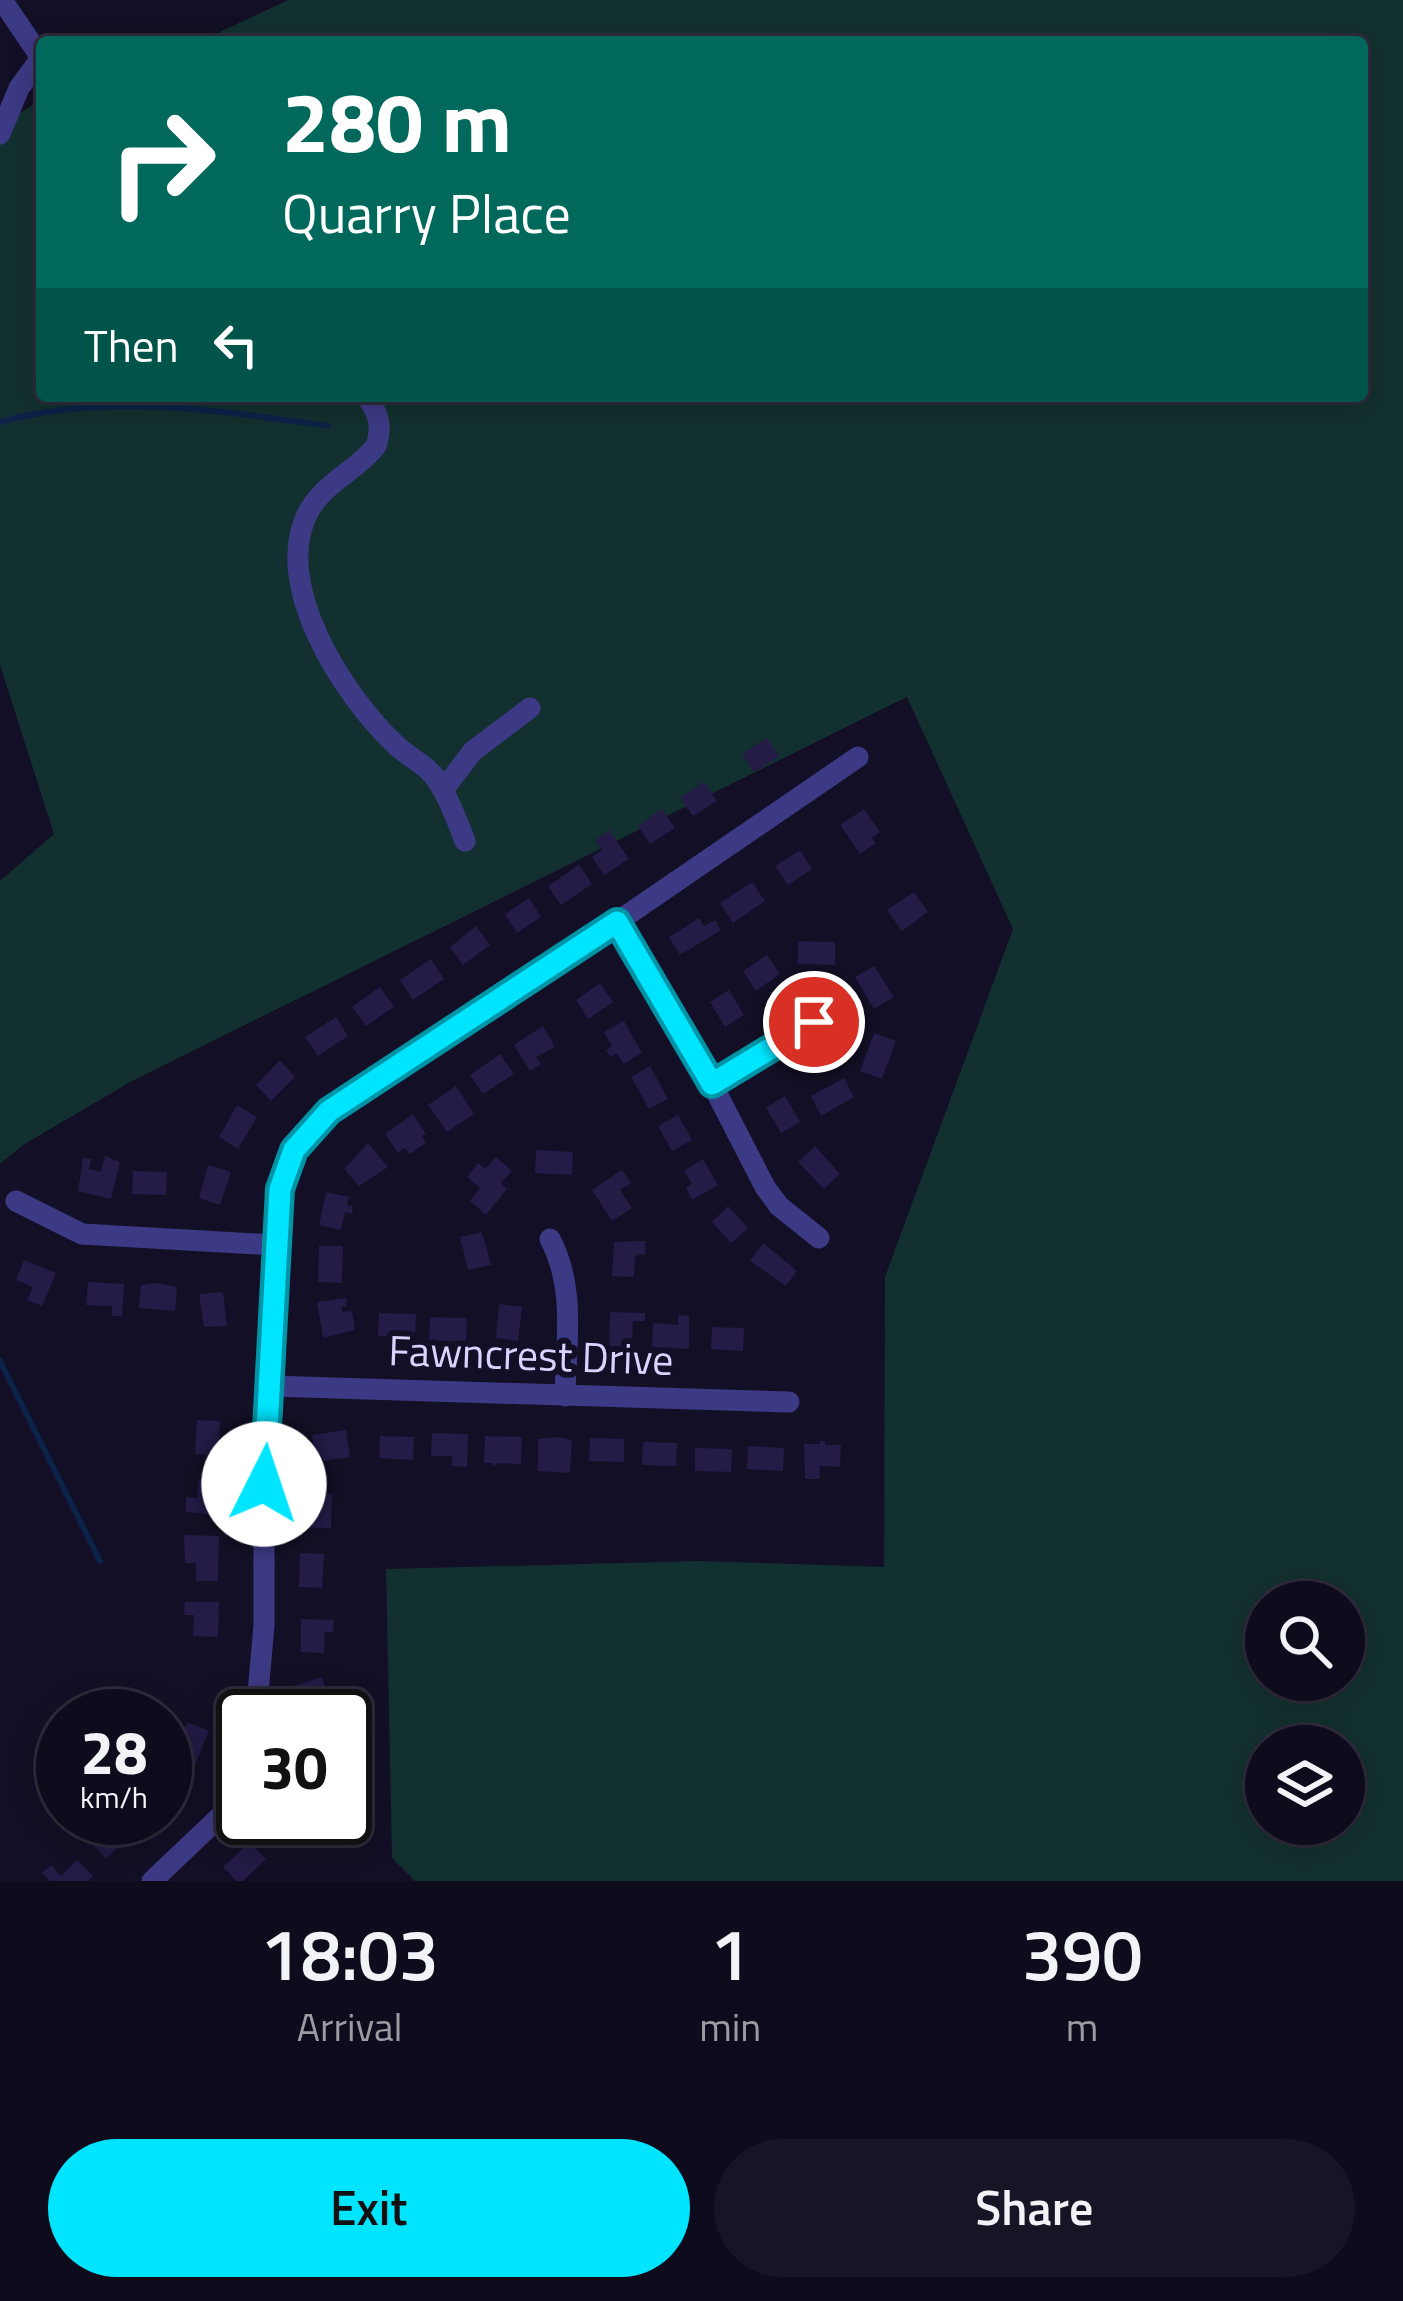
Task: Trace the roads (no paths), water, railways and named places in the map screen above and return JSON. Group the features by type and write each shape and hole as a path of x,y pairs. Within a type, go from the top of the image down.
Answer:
{"street":[{"path":"2,0 36,49"},
{"path":"0,134 19,88 36,66"},
{"path":"370,402 378,415 376,446 319,496 309,511 296,553 296,578 340,674 398,747 426,766 443,790 465,841"},
{"path":"443,790 473,751 530,708"},
{"path":"258,1689 274,1245 284,1174 294,1150 344,1100 858,757"},
{"path":"617,922 774,1199 819,1238"},
{"path":"712,1084 814,1022"},
{"path":"16,1202 82,1234 274,1245"},
{"path":"550,1239 564,1265 568,1304 565,1396"},
{"name":"Fawncrest Drive","path":"271,1386 789,1402"},
{"path":"152,1881 216,1819"}],"waterway":[{"path":"0,422 40,413 122,406 205,410 328,426"},
{"path":"0,1361 100,1561"}]}
